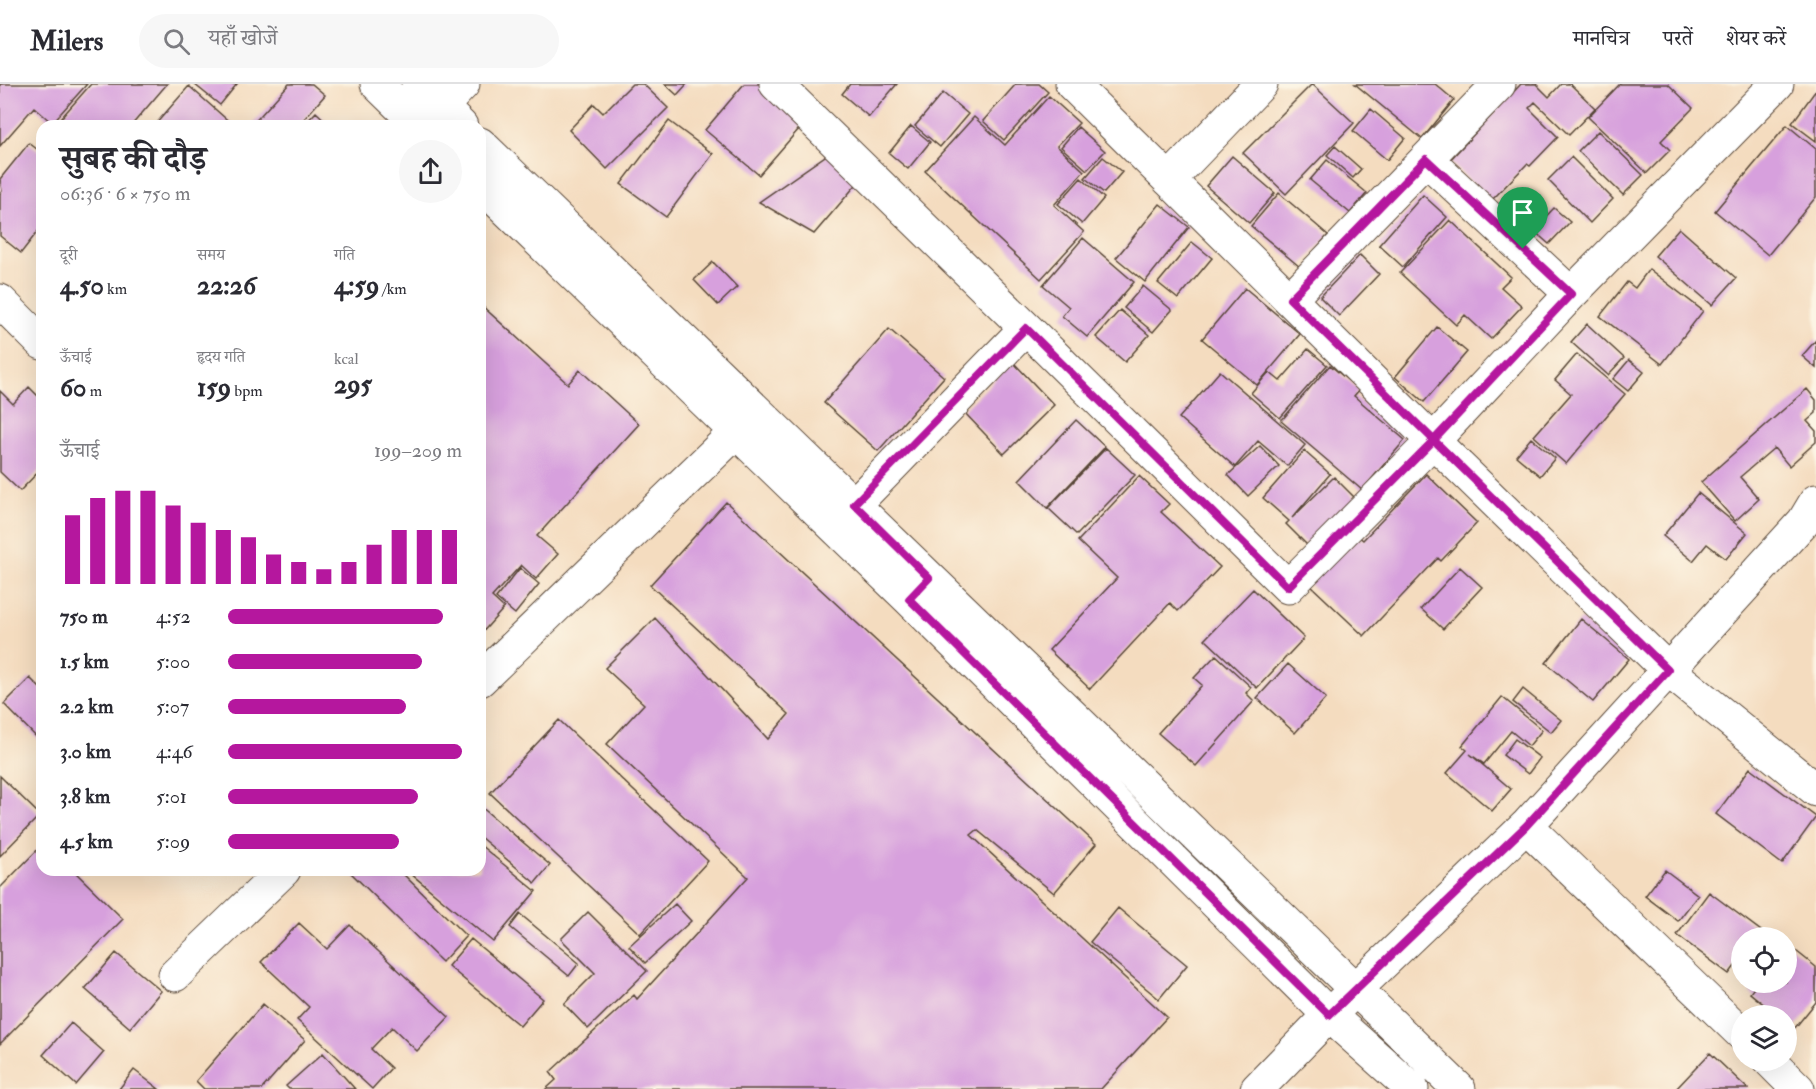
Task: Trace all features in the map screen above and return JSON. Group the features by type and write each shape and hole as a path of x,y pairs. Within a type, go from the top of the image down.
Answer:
{"street":[{"path":"377,84 446,111"},
{"path":"418,84 446,111"},
{"path":"776,84 1288,587 1433,441 1571,294 1777,84"},
{"path":"1072,84 1668,670 1816,790"},
{"path":"1169,180 1261,84"},
{"path":"1290,299 1499,84"},
{"path":"486,150 854,504 919,588 1329,1015 1412,1089"},
{"path":"1426,159 1571,294"},
{"path":"486,190 736,432 919,588 1356,989 1459,1089"},
{"path":"0,301 36,337"},
{"path":"854,504 1026,328"},
{"path":"486,674 736,432"},
{"path":"1257,1089 1329,1015 1526,826 1804,521 1816,501"},
{"path":"1526,826 1731,1023"},
{"path":"175,975 278,876"},
{"path":"1780,1071 1798,1089"}],"building":[{"path":"0,84 87,84 55,120 49,120 34,107 0,146"},
{"path":"91,84 167,84 136,120 59,120"},
{"path":"194,84 237,84 220,105"},
{"path":"289,84 312,84 325,95 303,120 256,120"},
{"path":"632,84 643,84 668,108 607,169 569,130 594,104 603,113"},
{"path":"665,84 687,84 677,95"},
{"path":"744,84 760,84 805,122 759,175 705,130"},
{"path":"850,84 897,84 869,117 842,94"},
{"path":"1016,84 1039,84 1048,92 1004,140 983,121"},
{"path":"1312,84 1354,123 1286,194 1243,153"},
{"path":"1355,84 1435,84 1454,100 1422,139"},
{"path":"1521,84 1536,84 1549,97 1561,84 1570,84 1595,108 1569,135 1535,102 1529,108 1558,137 1530,166 1527,164 1491,201 1449,161"},
{"path":"1620,84 1668,84 1693,108 1661,141 1670,150 1647,173 1588,117"},
{"path":"189,86 227,120 159,120"},
{"path":"1816,90 1816,141 1792,123"},
{"path":"943,93 968,114 940,147 915,126"},
{"path":"1049,96 1079,123 1057,146 1084,171 1054,205 1084,232 1041,279 925,171 974,117 1005,145"},
{"path":"1371,109 1405,138 1387,160 1353,131"},
{"path":"316,112 325,120 309,120"},
{"path":"669,121 713,154 666,217 621,184"},
{"path":"1787,125 1816,149 1816,197 1768,255 1715,211"},
{"path":"911,126 930,142 908,169 889,153"},
{"path":"1078,127 1105,151 1087,170 1061,147"},
{"path":"1598,131 1643,175 1623,195 1578,151"},
{"path":"29,143 36,148 36,234 21,253 0,236 0,194 2,191 0,179"},
{"path":"1335,146 1361,169 1353,178 1327,155"},
{"path":"831,152 861,179 814,234 759,202"},
{"path":"1232,156 1275,193 1249,223 1206,186"},
{"path":"1103,157 1122,172 1104,193 1085,178"},
{"path":"1571,157 1613,199 1590,223 1548,180"},
{"path":"1327,160 1367,193 1350,213 1310,180"},
{"path":"1081,178 1104,198 1082,224 1058,204"},
{"path":"1279,193 1328,235 1300,267 1251,226"},
{"path":"1423,195 1447,217 1403,267 1379,245"},
{"path":"1160,204 1189,227 1145,282 1116,258"},
{"path":"1554,208 1570,222 1549,244 1533,230"},
{"path":"1450,220 1511,277 1501,287 1522,306 1491,339 1465,315 1456,325 1400,273"},
{"path":"1679,228 1736,278 1712,305 1655,256"},
{"path":"1083,238 1134,282 1087,337 1062,316 1069,307 1043,285"},
{"path":"1192,242 1212,258 1178,299 1158,283"},
{"path":"1360,255 1379,274 1339,316 1320,297"},
{"path":"713,262 737,287 718,305 694,280"},
{"path":"1649,269 1703,311 1662,364 1600,316 1627,282 1635,288"},
{"path":"1143,286 1172,310 1153,332 1124,308"},
{"path":"1245,288 1300,334 1257,385 1202,339"},
{"path":"486,309 568,384 580,370 639,424 537,536 558,554 536,579 521,565 492,597 504,608 486,628"},
{"path":"1120,310 1149,335 1125,362 1096,337"},
{"path":"1587,324 1624,358 1608,375 1571,342"},
{"path":"1437,327 1467,352 1424,402 1395,377"},
{"path":"889,329 944,377 878,451 824,403"},
{"path":"1816,340 1816,368 1802,356"},
{"path":"1308,349 1327,365 1280,418 1251,393 1269,372 1280,381"},
{"path":"1577,354 1625,394 1566,464 1534,436 1571,394 1555,380"},
{"path":"1629,360 1644,372 1628,391 1613,379"},
{"path":"1013,362 1054,405 1004,454 963,411"},
{"path":"1330,365 1359,390 1354,396 1405,440 1362,490 1281,421"},
{"path":"1220,371 1305,445 1287,466 1258,441 1235,467 1179,418"},
{"path":"29,387 36,394 36,474 20,491 0,472 0,391 13,404"},
{"path":"1807,389 1816,400 1816,413 1807,421 1816,431 1816,442 1789,466 1774,448 1740,477 1759,499 1735,521 1701,482"},
{"path":"1076,420 1105,447 1047,508 1019,480"},
{"path":"1531,438 1555,458 1540,476 1516,456"},
{"path":"1260,446 1279,466 1248,496 1228,475"},
{"path":"1106,448 1135,475 1077,535 1048,508"},
{"path":"1304,451 1330,474 1292,518 1334,477 1361,504 1313,551 1286,524 1289,521 1263,498"},
{"path":"1426,474 1477,523 1441,561 1438,558 1364,636 1309,584 1357,535 1363,540"},
{"path":"1139,476 1169,504 1161,512 1220,567 1178,611 1170,603 1090,689 1049,650 1117,578 1078,541"},
{"path":"1698,493 1747,533 1726,559 1707,544 1693,561 1663,536"},
{"path":"726,502 1096,844 1054,893 977,830 971,835 1167,1017 1101,1089 546,1089 556,1080 550,1072 634,995 637,999 748,877 607,744 644,704 605,668 655,618 768,739 789,714 650,585"},
{"path":"1460,567 1482,587 1443,629 1421,609"},
{"path":"520,568 539,584 515,614 496,598"},
{"path":"1253,589 1304,638 1257,688 1205,639"},
{"path":"1581,619 1629,659 1593,702 1546,663"},
{"path":"1216,655 1251,687 1246,693 1254,701 1196,766 1158,733 1202,685 1194,678"},
{"path":"1288,664 1326,698 1295,733 1257,698"},
{"path":"30,678 36,684 36,737 4,704"},
{"path":"1523,689 1561,720 1551,732 1513,702"},
{"path":"1502,697 1542,730 1529,746 1511,731 1484,764 1470,754 1511,789 1492,811 1447,773 1467,750 1462,746"},
{"path":"559,720 708,861 640,934 490,793"},
{"path":"1515,739 1540,758 1528,774 1503,755"},
{"path":"1750,768 1816,817 1782,864 1716,814"},
{"path":"0,776 36,811 36,819 0,856"},
{"path":"486,811 550,865 535,883 486,842"},
{"path":"486,850 536,891 493,942 414,876 486,876"},
{"path":"36,851 36,876 79,876 123,919 0,1044 0,888"},
{"path":"1665,870 1698,895 1678,921 1645,896"},
{"path":"354,876 405,876 466,936 442,962"},
{"path":"1709,892 1756,927 1731,927 1731,971 1729,974 1677,935"},
{"path":"675,904 691,921 645,963 629,946"},
{"path":"1118,908 1187,965 1159,999 1090,942"},
{"path":"588,912 647,971 588,1029 564,1004 595,973 561,939"},
{"path":"520,914 579,963 569,976 510,927"},
{"path":"299,923 327,949 350,925 449,1017 417,1051 392,1027 371,1049 391,1068 372,1089 297,1020 309,1007 261,962"},
{"path":"471,939 543,999 520,1026 448,966"},
{"path":"1797,952 1816,967 1816,1002 1797,1025 1797,1005 1765,1005 1750,993 1797,993"},
{"path":"116,953 161,991 130,1028 85,989"},
{"path":"263,1004 305,1040 262,1089 204,1089 196,1081"},
{"path":"71,1023 104,1052 76,1085 43,1055"},
{"path":"323,1053 355,1089 289,1089 286,1086"},
{"path":"1710,1053 1748,1089 1676,1089"},
{"path":"134,1070 159,1089 119,1089"}],"route":[{"path":"1523,249 1426,159 1290,299 1433,441 1668,670 1526,826 1329,1015 909,599 929,578 854,504 1026,328 1288,587 1433,441 1571,294 1523,249"}]}
